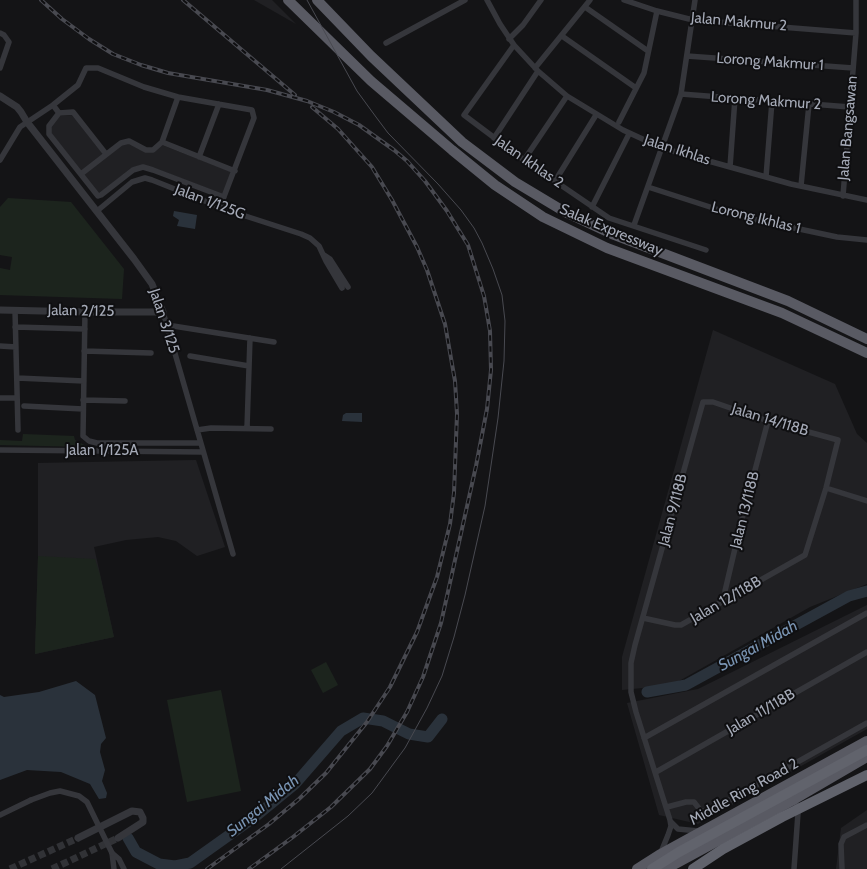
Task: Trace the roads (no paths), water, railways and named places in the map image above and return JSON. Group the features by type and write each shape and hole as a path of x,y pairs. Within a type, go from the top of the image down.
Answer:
{"highway":[{"name":"Salak Expressway","path":"288,0 371,81 452,150 495,185 543,216 607,248 782,313 867,353"},
{"name":"Salak Expressway","path":"317,0 371,56 462,142 522,186 565,212 612,234 788,300 867,338"},
{"name":"Middle Ring Road 2","path":"637,869 659,855 867,742"},
{"path":"652,869 679,852 867,750"},
{"name":"Middle Ring Road 2","path":"666,869 795,799 867,757"},
{"path":"693,869 723,849 867,775"}],"street":[{"path":"386,44 465,0"},
{"name":"Jalan Ikhlas","path":"487,0 509,39 537,69 567,96 630,134 662,148 730,167 801,186 867,200"},
{"path":"509,39 523,25 541,0"},
{"path":"494,138 537,69 590,0"},
{"name":"Jalan Makmur 2","path":"624,0 656,11 693,20 856,33"},
{"path":"634,225 681,94 695,0"},
{"name":"Jalan Bangsawan","path":"843,196 856,33 856,0"},
{"path":"585,7 648,51"},
{"path":"619,122 644,73 656,11"},
{"path":"0,33 9,42 0,68"},
{"path":"562,36 636,88"},
{"name":"Jalan Ikhlas 2","path":"514,45 464,115 524,160 609,218 706,250"},
{"name":"Lorong Makmur 1","path":"687,56 853,68"},
{"path":"0,160 15,134 27,122 53,105 78,85 86,68 98,68 144,87 178,97 252,110 254,118 220,207"},
{"name":"Lorong Makmur 2","path":"681,94 850,107"},
{"name":"Jalan 3/125","path":"0,96 16,106 152,284 167,325 233,554"},
{"path":"524,160 567,96"},
{"path":"81,174 121,143 129,142 146,150 154,150 162,142 178,97"},
{"path":"730,167 735,98"},
{"path":"766,177 772,101"},
{"path":"199,157 218,104"},
{"path":"801,186 809,104"},
{"path":"53,105 59,113"},
{"path":"106,154 73,112 59,113 49,126 49,134 98,196 133,170 143,167 224,197"},
{"path":"555,181 596,115"},
{"path":"592,207 630,134"},
{"path":"162,142 235,171"},
{"name":"Jalan 1/125G","path":"96,211 127,185 144,178 152,180 220,207 301,234 314,241 344,286"},
{"name":"Lorong Ikhlas 1","path":"648,187 738,216 837,237 867,240"},
{"name":"Jalan 2/125","path":"0,310 163,312"},
{"path":"15,310 18,430"},
{"path":"85,312 83,436 98,443 200,443"},
{"path":"167,325 274,342"},
{"path":"16,327 85,329"},
{"path":"247,428 250,338"},
{"path":"0,346 16,347"},
{"path":"84,351 151,353"},
{"path":"190,356 248,366"},
{"path":"17,378 84,382"},
{"path":"0,398 17,398"},
{"path":"83,400 125,401"},
{"name":"Jalan 14/118B","path":"703,402 713,402 768,421 838,440 826,488"},
{"name":"Jalan 9/118B","path":"670,820 631,692 630,672 635,645 703,402"},
{"path":"24,406 83,409"},
{"name":"Jalan 13/118B","path":"727,599 725,591 738,533 768,421"},
{"path":"197,430 211,428 271,429"},
{"name":"Jalan 1/125A","path":"0,450 203,452"},
{"path":"826,488 867,501"},
{"name":"Jalan 12/118B","path":"643,618 681,625 805,555 826,488"},
{"path":"644,738 867,613"},
{"name":"Jalan 11/118B","path":"656,772 867,652"},
{"path":"667,807 694,802 701,811 710,810 867,723"},
{"path":"0,815 50,793 60,791 79,796 87,802 112,853 114,869"},
{"path":"794,869 798,813 795,799"},
{"path":"78,838 132,811 140,812 143,822 118,838"},
{"path":"670,820 678,829 704,831"},
{"path":"659,855 671,826 670,820"},
{"path":"842,869 841,850 844,837 867,825"},
{"path":"99,827 106,843"},
{"path":"112,853 119,859 124,869"}],"waterway":[{"name":"Sungai Midah","path":"647,692 686,685 849,596 867,591"},
{"name":"Sungai Midah","path":"128,838 136,852 159,864 175,866 190,863 256,816 295,784 341,731 363,718 383,721 409,734 428,737 442,719"}],"tunnel":[{"path":"10,869 78,838"},
{"path":"52,869 118,838"}],"tram line":[{"path":"281,869 348,816 372,793 405,748 442,676 465,595 485,506 504,361 505,321 502,295 493,269 474,228 461,210 388,133 376,117 357,91 307,0"}],"railway":[{"path":"41,0 62,19 113,54 168,73 267,90 307,101 359,125 407,161 425,181 447,211 468,245 484,296 490,331 491,370 487,409 441,623 423,677 407,712 387,746 370,769 331,807 249,869"},
{"path":"183,0 295,95"},
{"path":"207,869 269,824 299,799 326,773 367,722 390,687 417,632 437,577 450,524 454,493 457,414 455,381 445,324 427,270 417,247 372,167 338,129 312,107"}]}
